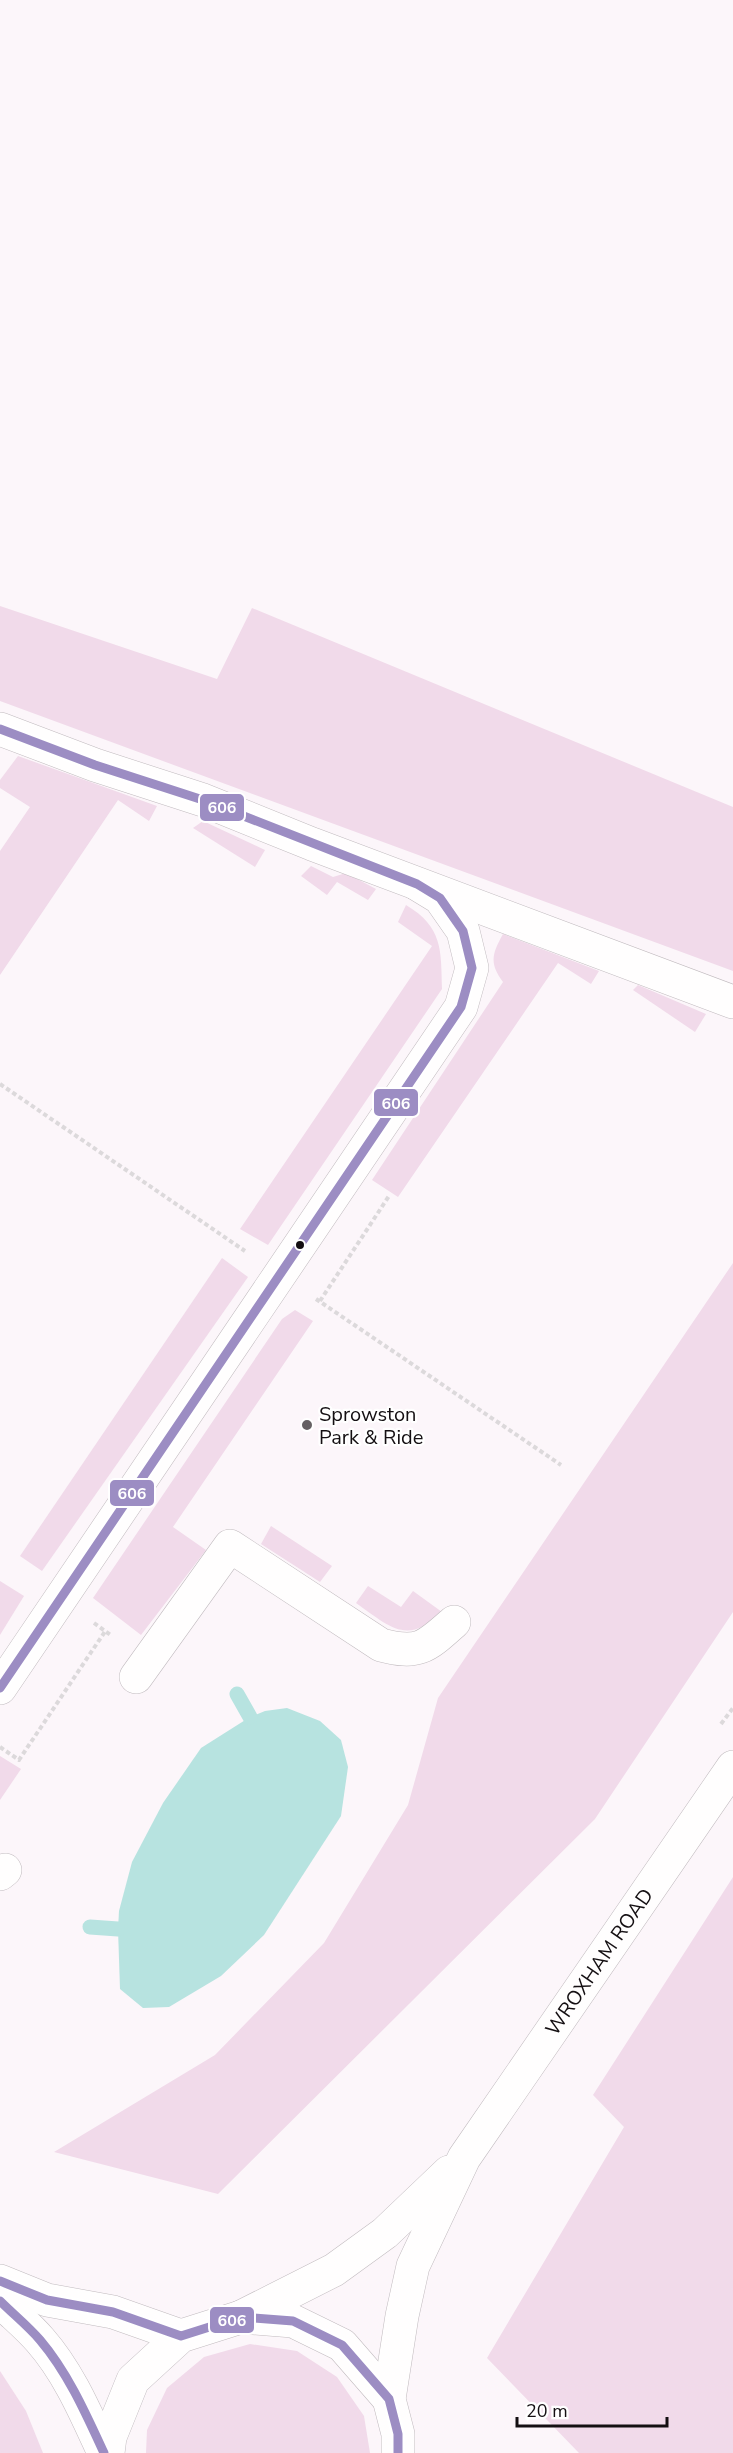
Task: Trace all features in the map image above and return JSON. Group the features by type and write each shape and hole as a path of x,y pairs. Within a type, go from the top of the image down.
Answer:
{"main road":[{"path":"0,729 95,765 203,800 417,884 733,1002"},
{"path":"0,1689 461,1007 472,968 463,931 440,898 417,884"},
{"path":"136,1677 230,1546 381,1645 404,1651 429,1644 454,1622"},
{"name":"WROXHAM ROAD","path":"401,2447 389,2399 402,2316 413,2266 464,2158 733,1767"},
{"name":"WROXHAM ROAD","path":"106,2453 133,2380 181,2336 241,2317 334,2270 385,2233 464,2158"},
{"path":"0,2281 47,2300 113,2312 181,2336"},
{"path":"0,2301 40,2341 65,2374 106,2453"},
{"name":"WROXHAM ROAD","path":"241,2317 293,2321 342,2345 389,2399"}],"path":[{"path":"320,1301 389,1196"},
{"path":"0,1747 19,1760 106,1630"},
{"path":"720,1727 733,1708"}],"shaded area":[{"path":"0,606 217,679 252,608 733,807 733,971 0,701"},
{"path":"18,756 157,806 149,821 118,800 0,975 0,851 30,807 0,788 0,780"},
{"path":"203,821 265,850 255,867 193,828"},
{"path":"311,866 333,877 346,873 376,889 368,900 337,882 327,895 301,876"},
{"path":"406,905 427,922 438,941 442,989 268,1245 240,1229 432,946 398,922"},
{"path":"503,934 599,971 591,984 558,963 398,1197 372,1180 503,982 494,964 494,953"},
{"path":"638,985 706,1014 695,1032 633,990"},
{"path":"222,1258 248,1277 42,1571 20,1556"},
{"path":"733,1263 733,1612 595,1819 218,2194 54,2152 215,2055 324,1943 408,1805 438,1698"},
{"path":"295,1310 313,1321 173,1527 206,1550 141,1635 93,1598 282,1319"},
{"path":"271,1526 332,1566 320,1582 261,1544"},
{"path":"0,1581 24,1596 0,1635"},
{"path":"368,1586 401,1607 413,1591 442,1612 419,1628 399,1629 356,1603"},
{"path":"0,1756 21,1769 0,1800"},
{"path":"733,1877 733,2453 579,2453 487,2358 624,2127 593,2095"},
{"path":"250,2344 297,2351 337,2377 364,2416 370,2453 146,2453 147,2430 167,2388 204,2357"},
{"path":"0,2371 26,2411 43,2453 0,2453"}],"water":[{"path":"287,1708 320,1721 341,1740 348,1767 341,1816 264,1935 221,1976 169,2007 143,2008 120,1989 119,1911 132,1862 163,1803 201,1748 250,1717 265,1711"}],"waterway":[{"path":"237,1694 250,1717"},
{"path":"90,1927 118,1929"}],"transit line":[{"name":"606","path":"0,729 95,765 203,800 417,884 440,898 463,931 472,968 461,1007 0,1688"},
{"name":"606","path":"0,2281 47,2300 113,2312 181,2336 241,2317 293,2321 342,2345 389,2399 398,2434 398,2453"},
{"name":"606","path":"0,2301 35,2335 59,2366 76,2394 104,2453"}],"place":[{"name":"Sprowston Park & Ride","path":"307,1425"}]}
